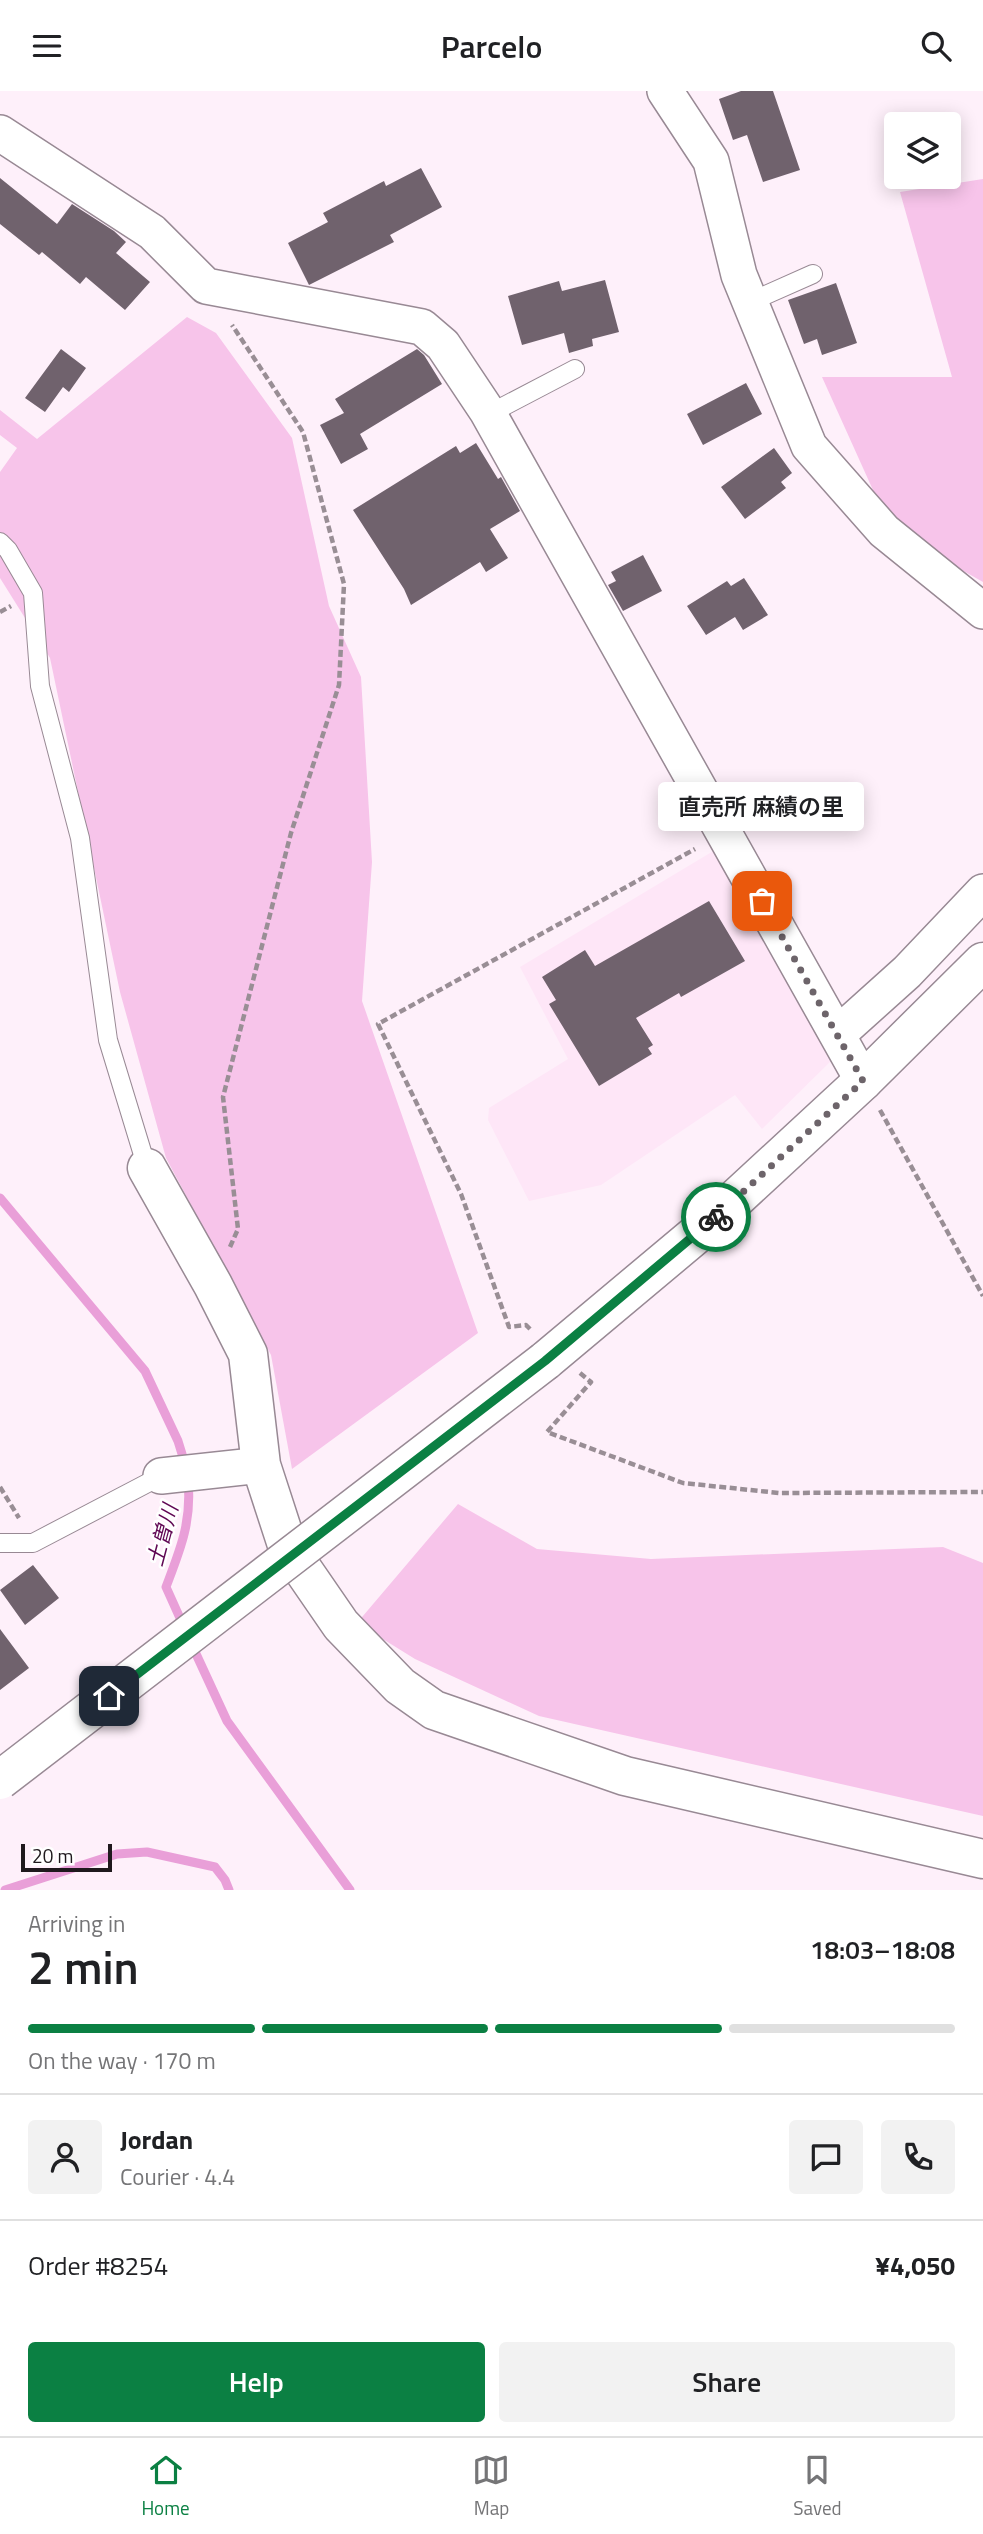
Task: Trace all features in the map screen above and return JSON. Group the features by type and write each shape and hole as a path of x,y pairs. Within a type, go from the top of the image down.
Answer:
{"street":[{"path":"665,91 711,161 739,275 809,446 884,531 983,611"},
{"path":"0,133 152,232 206,286 422,327 443,345 489,414 863,1081"},
{"path":"838,1034 906,972 983,891"},
{"path":"0,1780 552,1355 705,1227 863,1081 983,962"},
{"path":"147,1168 213,1285 248,1354 261,1465 288,1548 341,1625 400,1686 434,1710 625,1776 983,1859"},
{"path":"161,1476 261,1465"}],"lane":[{"path":"750,302 813,274"},
{"path":"489,414 575,369"},
{"path":"0,542 8,550 33,593 40,686 80,838 108,1039 147,1168"},
{"path":"0,1543 33,1543 161,1476"}],"path":[{"path":"206,286 303,432 344,584 339,685 291,833 223,1097 239,1229 213,1285"},
{"path":"724,834 378,1024 461,1194 509,1328 527,1325 552,1355 591,1382 547,1432 683,1483 779,1493 983,1492"},
{"path":"863,1081 983,1296"},
{"path":"0,1487 33,1543"}],"shaded area":[{"path":"983,179 983,582 891,530 822,377 952,377 900,192 961,189 961,182"},
{"path":"187,317 216,333 292,438 329,606 361,677 372,862 362,1001 478,1333 292,1469 271,1355 166,1158 120,992 50,658 0,578 0,472 17,448 0,435 0,410 37,439"},
{"path":"715,850 835,1057 762,1129 735,1095 601,1185 529,1201 488,1120 489,1108 568,1059 520,967"},
{"path":"458,1504 537,1549 651,1559 943,1547 983,1563 983,1816 539,1716 415,1659 357,1623"}],"building":[{"path":"741,91 773,91 800,170 763,182 747,135 733,140 719,99"},
{"path":"421,168 442,207 390,235 394,242 309,285 288,243 328,222 323,213 384,181 386,186"},
{"path":"0,178 57,224 72,204 114,231 126,242 116,253 150,282 125,310 86,277 80,284 42,252 39,255 0,224"},
{"path":"605,280 619,332 592,339 593,346 569,353 564,333 522,345 508,296 559,281 562,291"},
{"path":"836,283 857,343 822,355 817,339 804,344 788,300"},
{"path":"61,349 86,368 69,392 63,387 45,412 25,398"},
{"path":"417,349 424,355 442,384 360,434 368,449 341,464 320,425 344,413 335,399"},
{"path":"746,383 762,414 703,445 687,414"},
{"path":"476,443 498,479 501,477 520,511 490,529 508,558 486,572 480,562 411,605 404,589 353,510 456,446 460,453"},
{"path":"774,448 792,473 781,482 786,488 745,519 721,487"},
{"path":"643,555 662,591 623,611 608,585 616,581 611,572"},
{"path":"744,578 768,615 743,630 735,617 706,635 687,606 727,581 731,586"},
{"path":"709,901 745,961 681,997 679,993 636,1018 653,1045 648,1048 652,1054 599,1086 549,1004 556,1000 542,977 585,950 595,966"},
{"path":"33,1565 59,1598 25,1625 0,1590"},
{"path":"0,1629 29,1668 0,1690"}],"waterway":[{"name":"土曽川","path":"0,1198 145,1371 178,1441 186,1467"},
{"name":"土曽川","path":"184,1627 166,1587 186,1523 188,1481"},
{"name":"土曽川","path":"191,1643 227,1721 350,1890"},
{"path":"5,1890 117,1854 147,1852 215,1867 229,1890"}],"way so far":[{"path":"716,1217 863,1081 762,901"}],"place":[{"name":"直売所 麻績の里","path":"762,901"}],"route":[{"path":"109,1696 545,1361 716,1217"}]}
